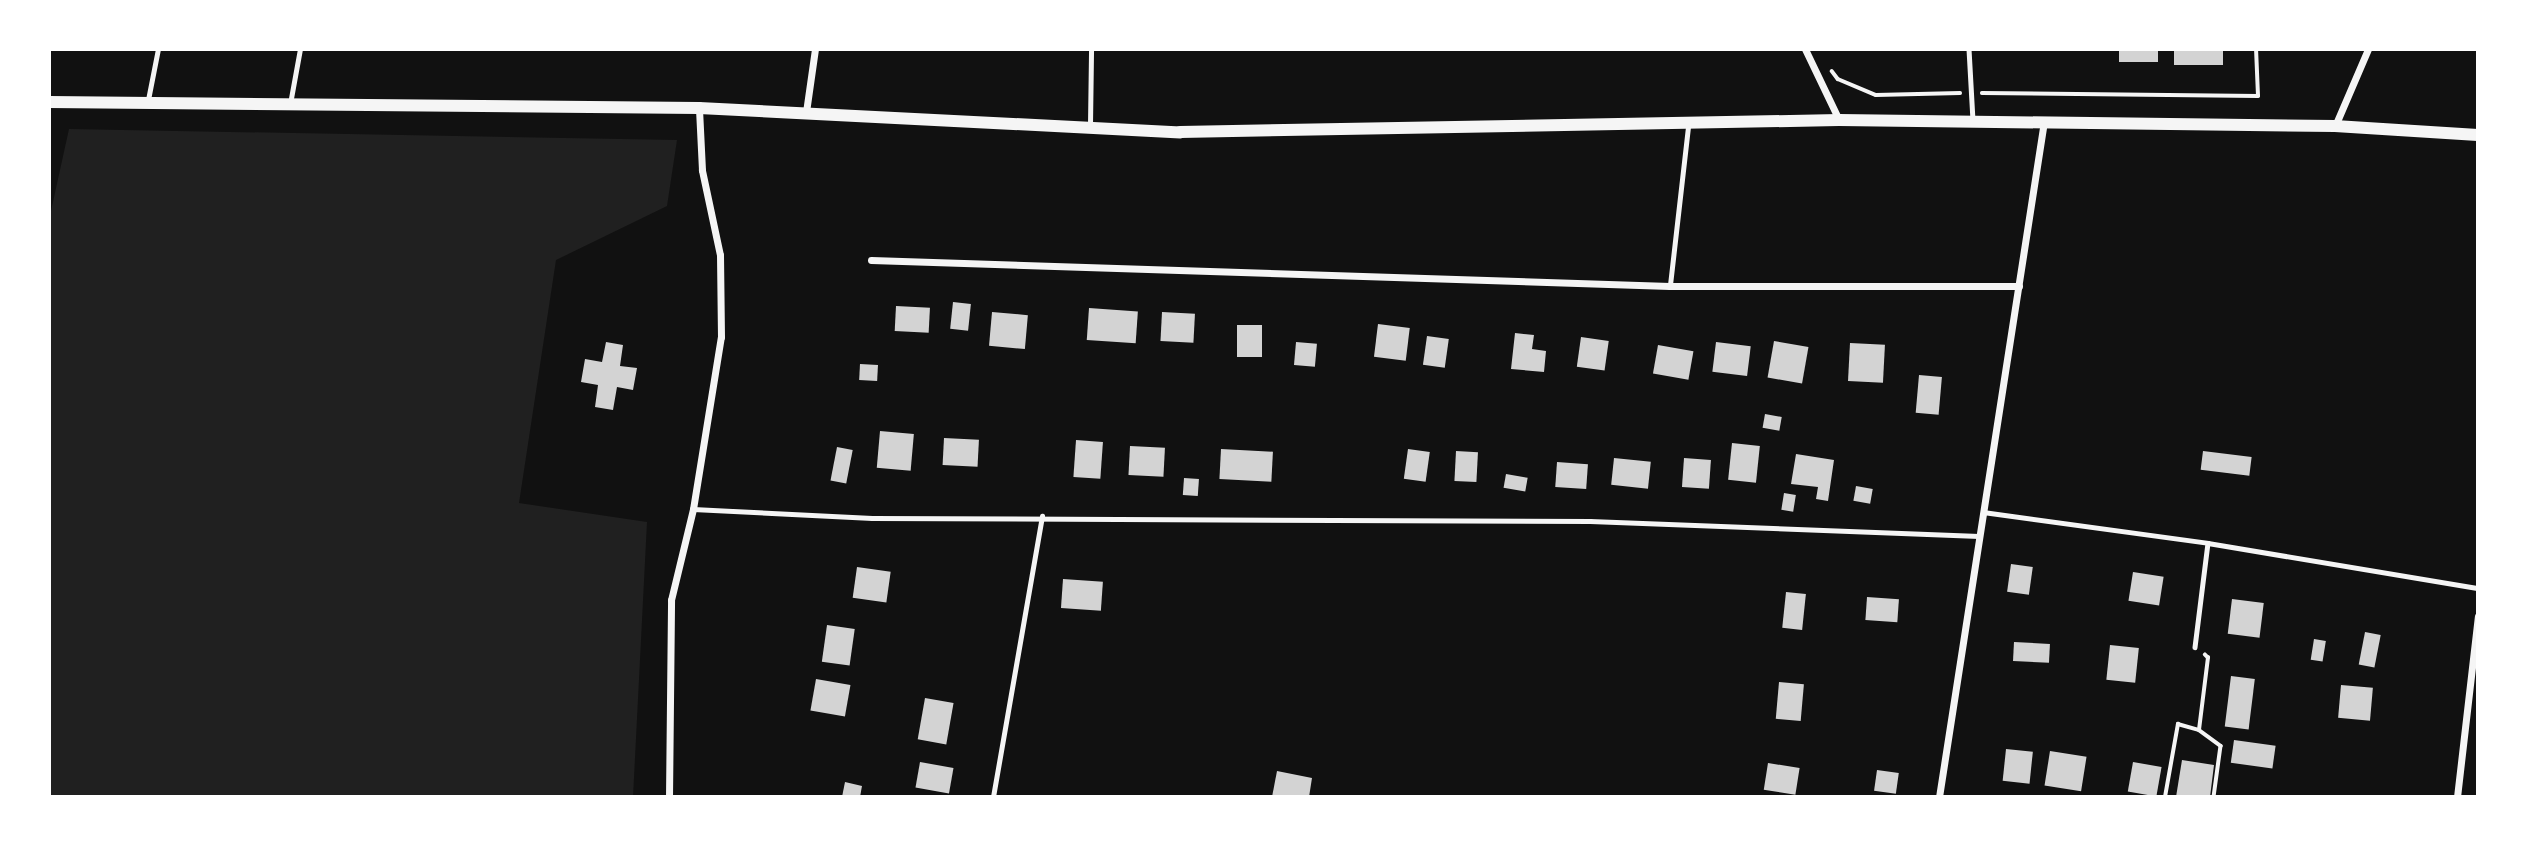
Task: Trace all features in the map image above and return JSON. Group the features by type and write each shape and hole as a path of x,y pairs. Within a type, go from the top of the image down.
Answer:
{"street":[{"path":"806,112 815,49"},
{"path":"1805,49 1839,120"},
{"path":"2335,126 2368,49"},
{"path":"49,102 699,108 1090,130 1688,126 1839,120 2335,126 2478,135"},
{"path":"669,797 671,600 693,509 720,337 720,256 702,170 699,108"},
{"path":"1939,797 2044,121"},
{"path":"871,260 1670,286 2020,286"},
{"path":"2457,797 2478,616"}],"lane":[{"path":"148,103 158,49"},
{"path":"289,104 300,49"},
{"path":"1090,130 1091,49"},
{"path":"1969,49 1973,121"},
{"path":"1670,286 1688,126"},
{"path":"693,509 872,518 1042,516 1590,521 1979,536"},
{"path":"1982,512 2208,543 2478,588"},
{"path":"993,797 1042,516"},
{"path":"2195,647 2208,543"}],"path":[{"path":"1831,69 1838,79 1876,95 1970,93 2258,96 2256,49"},
{"path":"2195,647 2208,658 2199,730"},
{"path":"2165,797 2178,724 2199,730 2221,746 2214,797"}],"shaded area":[{"path":"69,129 677,140 667,206 556,260 519,503 647,522 633,797 49,797 49,220"}],"building":[{"path":"2119,49 2158,49 2158,62 2119,62"},
{"path":"2174,49 2223,49 2223,65 2174,65"},
{"path":"953,302 971,304 968,331 950,329"},
{"path":"896,306 930,308 929,333 895,331"},
{"path":"1089,308 1138,311 1136,343 1087,340"},
{"path":"992,312 1028,315 1025,349 989,346"},
{"path":"1162,312 1195,314 1193,343 1160,341"},
{"path":"1378,324 1410,328 1406,361 1374,357"},
{"path":"1237,325 1262,325 1262,357 1237,357"},
{"path":"1515,333 1534,335 1532,349 1546,351 1544,372 1511,369"},
{"path":"1427,336 1449,339 1445,368 1423,365"},
{"path":"1581,337 1609,341 1605,371 1577,367"},
{"path":"1774,341 1808,347 1802,384 1768,377"},
{"path":"606,342 623,345 620,366 637,368 633,390 617,387 613,410 595,407 598,385 581,382 585,359 602,362"},
{"path":"1296,342 1317,344 1315,367 1294,365"},
{"path":"1716,342 1751,346 1747,376 1712,372"},
{"path":"1850,343 1885,345 1883,383 1848,381"},
{"path":"1658,345 1693,351 1688,380 1653,374"},
{"path":"860,364 878,365 877,381 859,380"},
{"path":"1919,375 1942,377 1939,415 1916,413"},
{"path":"1765,414 1782,417 1779,431 1763,428"},
{"path":"880,431 914,434 911,471 877,468"},
{"path":"944,438 979,440 978,467 943,465"},
{"path":"1076,440 1103,442 1100,479 1073,477"},
{"path":"1732,443 1760,446 1756,483 1728,480"},
{"path":"1130,446 1165,448 1163,477 1128,475"},
{"path":"837,447 853,450 846,483 831,480"},
{"path":"1221,449 1273,452 1271,482 1219,479"},
{"path":"1408,449 1430,452 1426,482 1404,479"},
{"path":"1456,451 1478,452 1476,482 1454,481"},
{"path":"2203,451 2252,457 2249,476 2201,470"},
{"path":"1796,454 1834,460 1828,501 1816,499 1818,487 1791,484"},
{"path":"1614,458 1651,462 1648,489 1611,485"},
{"path":"1684,458 1711,460 1709,489 1682,487"},
{"path":"1557,462 1588,464 1586,489 1555,487"},
{"path":"1506,474 1528,478 1525,492 1504,488"},
{"path":"1184,478 1199,479 1198,496 1183,495"},
{"path":"1856,486 1873,489 1870,504 1853,501"},
{"path":"1784,493 1796,495 1793,512 1781,510"},
{"path":"2011,564 2033,567 2029,595 2007,592"},
{"path":"857,567 891,572 886,602 853,598"},
{"path":"2133,572 2164,577 2159,605 2128,601"},
{"path":"1063,579 1103,582 1101,611 1061,608"},
{"path":"1786,592 1806,594 1802,630 1782,628"},
{"path":"1867,597 1899,599 1897,622 1865,620"},
{"path":"2232,599 2264,603 2259,638 2228,634"},
{"path":"827,625 855,629 850,666 822,662"},
{"path":"2365,632 2381,635 2374,667 2359,664"},
{"path":"2314,639 2326,641 2323,662 2311,660"},
{"path":"2014,642 2050,644 2049,663 2013,661"},
{"path":"2110,645 2139,648 2135,683 2106,680"},
{"path":"2231,676 2255,679 2249,730 2225,727"},
{"path":"816,679 850,685 845,717 810,711"},
{"path":"1779,682 1804,684 1801,721 1776,719"},
{"path":"2341,685 2373,688 2370,721 2338,718"},
{"path":"925,698 954,703 946,744 918,739"},
{"path":"2234,740 2276,746 2272,769 2231,763"},
{"path":"2006,749 2033,752 2030,784 2003,781"},
{"path":"2050,751 2087,757 2081,791 2045,786"},
{"path":"2182,760 2214,765 2210,797 2176,797"},
{"path":"920,762 953,768 949,794 915,788"},
{"path":"2133,762 2162,767 2156,797 2128,792"},
{"path":"1768,763 1800,768 1795,795 1764,790"},
{"path":"1877,770 1899,773 1896,794 1874,791"},
{"path":"1277,771 1312,778 1309,797 1272,797"},
{"path":"845,782 862,786 860,797 842,797"}]}
